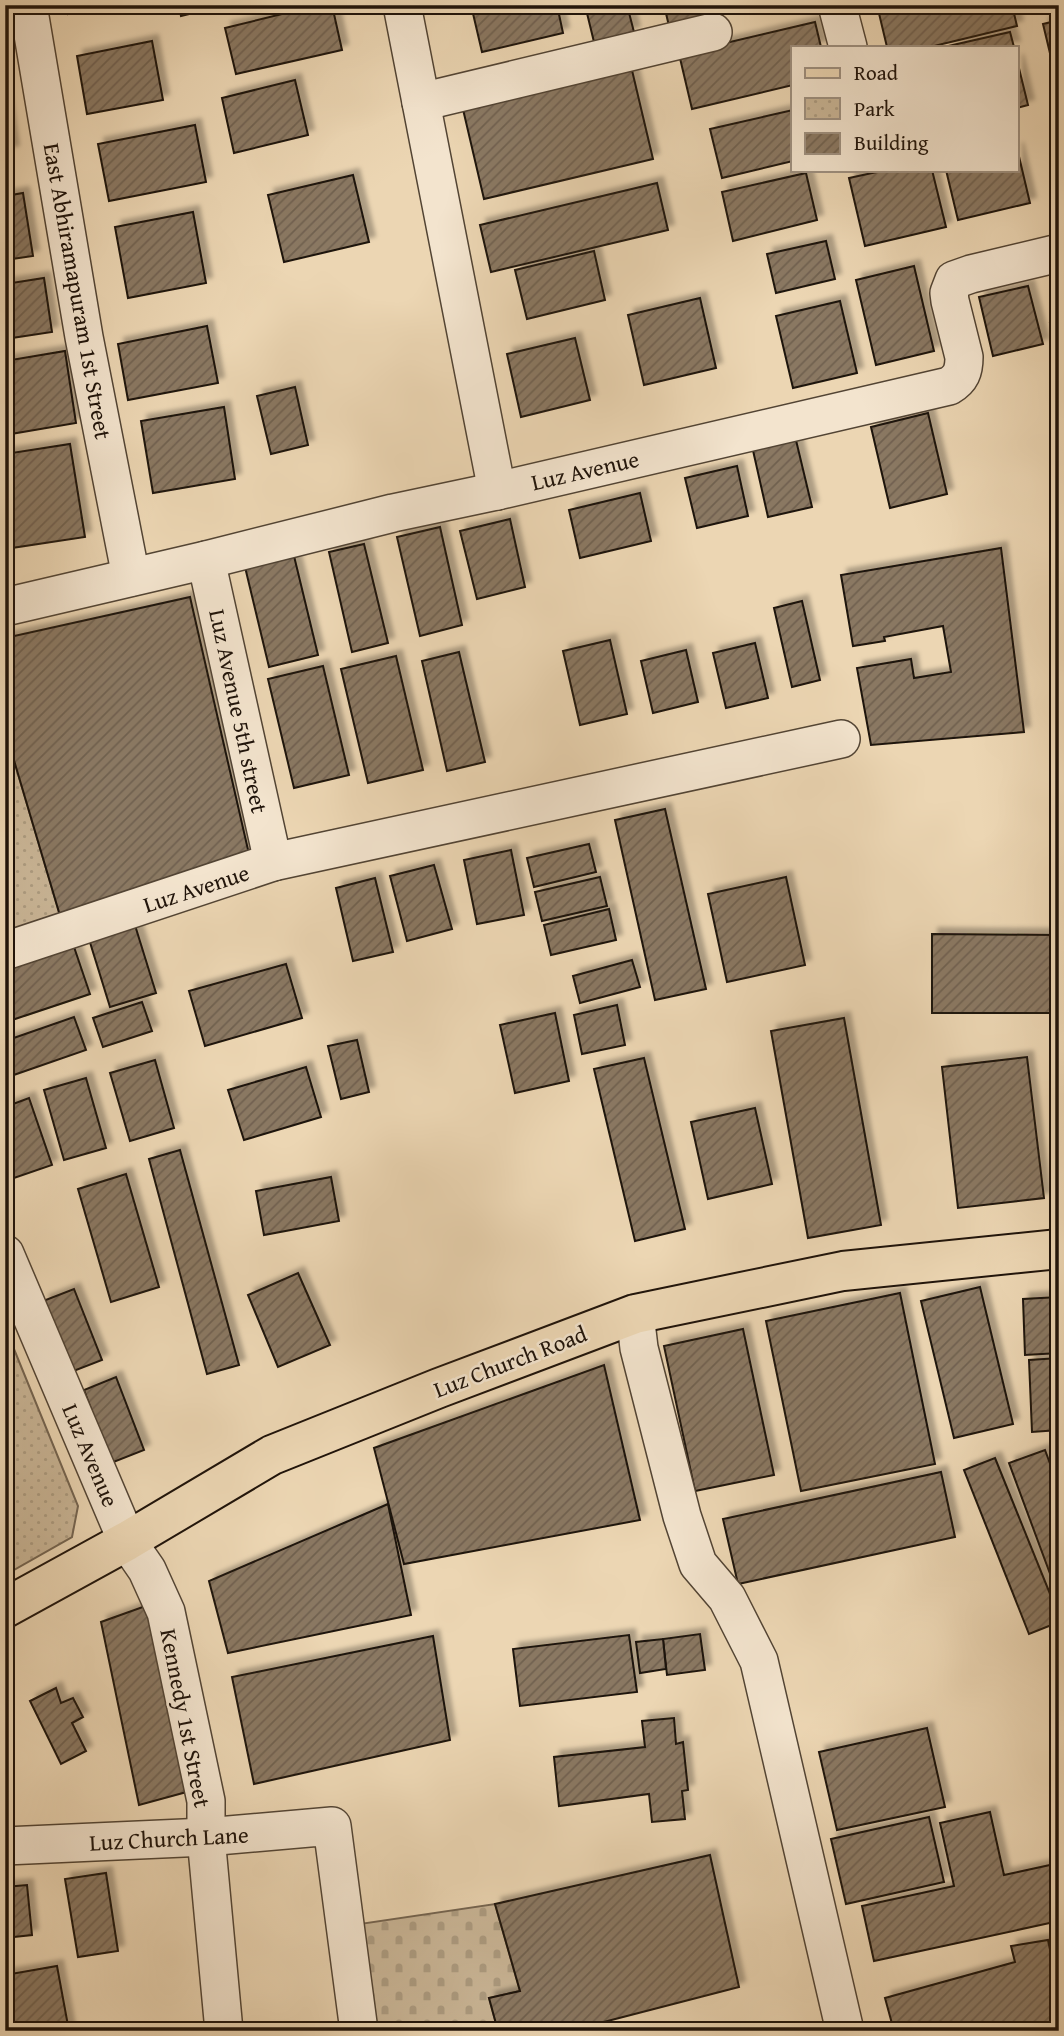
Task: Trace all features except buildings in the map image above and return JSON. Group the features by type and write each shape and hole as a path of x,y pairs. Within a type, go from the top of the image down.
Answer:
{"main road":[{"name":"Luz Church Road","path":"5,1608 127,1541 272,1455 635,1314 843,1271 1059,1249"}],"street":[{"name":"East Abhiramapuram 1st Street","path":"28,5 83,337 131,577"},
{"path":"402,5 497,491"},
{"path":"836,5 848,46"},
{"path":"421,102 713,32"},
{"name":"Luz Avenue","path":"5,607 393,513 949,386 957,382 964,366 949,293 954,280 1059,253"},
{"name":"Luz Avenue 5th street","path":"206,560 273,862"},
{"name":"Luz Avenue","path":"5,951 273,862 841,739"},
{"name":"Luz Avenue","path":"5,1254 127,1541"},
{"path":"635,1314 639,1348 682,1516 698,1564 727,1598 759,1661 845,2031"},
{"name":"Kennedy 1st Street","path":"127,1541 147,1570 166,1612 206,1801 206,1837 224,2031"},
{"name":"Luz Church Lane","path":"5,1846 206,1837 332,1826 359,2031"}],"green space":[{"path":"5,730 61,919 5,941"},
{"path":"5,1327 78,1506 72,1537 5,1575"},
{"path":"495,1904 520,1991 489,1998 498,2031 368,2031 353,1925"}]}
